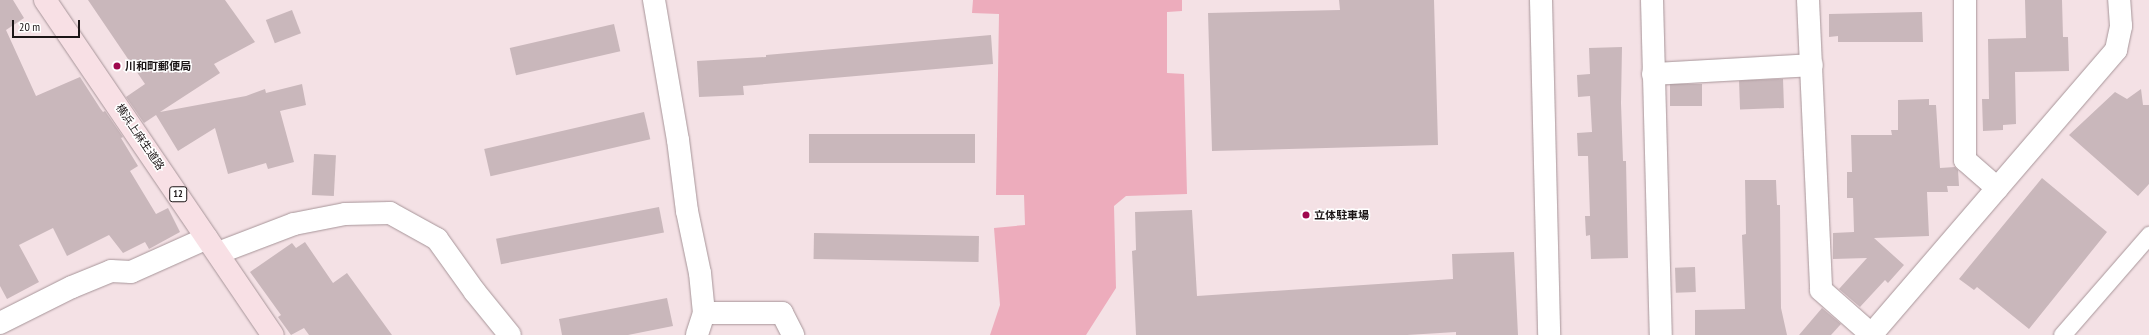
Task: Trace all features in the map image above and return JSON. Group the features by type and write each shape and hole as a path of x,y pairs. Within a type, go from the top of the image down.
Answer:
{"main road":[{"name":"横浜上麻生道路","path":"46,0 273,335"}],"street":[{"path":"654,0 678,140 686,211 700,273 704,313 697,335"},
{"path":"1541,0 1550,335"},
{"path":"1652,0 1661,335"},
{"path":"1808,0 1821,290 1871,335 2116,50 2120,26 2119,0"},
{"path":"1965,0 1965,160 1997,188"},
{"path":"1653,74 1812,65"},
{"path":"0,323 72,286 111,271 131,272 212,245 294,224 345,214 390,213 437,239 475,292 510,335"},
{"path":"2062,335 2149,235"},
{"path":"704,313 782,313 793,335"}],"shaded area":[{"path":"973,0 1182,0 1182,11 1167,12 1167,73 1184,74 1187,194 1126,196 1114,206 1116,288 1086,335 990,335 1000,305 994,228 1025,225 1024,195 996,195 999,14 972,13"}],"building":[{"path":"0,0 13,0 24,18 6,30 36,96 80,77 100,108 103,112 105,111 123,137 121,138 138,166 130,171 156,214 168,208 180,232 149,249 145,242 123,253 109,235 67,256 53,228 19,245 39,282 7,299 0,286"},
{"path":"88,0 225,0 255,42 214,64 220,73 160,112 246,96 265,89 266,93 302,84 306,105 280,111 294,162 268,169 266,163 228,174 215,128 178,151 156,115 144,123 126,97 145,84"},
{"path":"1339,0 1434,0 1438,145 1212,151 1208,13 1340,10"},
{"path":"2025,0 2062,0 2063,37 2068,37 2069,71 2015,72 2016,124 2003,125 2003,130 1983,131 1982,99 1989,99 1988,39 2026,38"},
{"path":"292,10 301,33 275,43 266,20"},
{"path":"1922,12 1923,42 1838,42 1838,36 1829,37 1829,14"},
{"path":"614,24 620,51 516,75 510,48"},
{"path":"991,35 993,64 743,86 744,95 699,97 697,61 766,57 766,55"},
{"path":"1622,47 1621,103 1623,161 1626,161 1628,258 1591,259 1590,235 1586,236 1585,216 1590,216 1588,156 1578,156 1577,133 1592,132 1590,96 1578,97 1577,75 1590,74 1589,48"},
{"path":"1783,79 1784,108 1740,110 1739,81"},
{"path":"1670,84 1702,84 1702,106 1670,106"},
{"path":"2141,89 2143,105 2149,105 2149,184 2138,196 2069,135 2115,92 2127,99"},
{"path":"1929,99 1929,105 1936,105 1940,168 1955,167 1958,170 1959,186 1947,186 1948,192 1927,192 1929,236 1874,238 1904,265 1888,283 1885,280 1860,307 1839,289 1867,258 1833,259 1833,233 1854,232 1853,198 1847,198 1847,172 1852,172 1851,135 1892,135 1891,130 1898,130 1898,100"},
{"path":"644,112 650,139 491,176 484,149"},
{"path":"809,134 975,134 975,163 809,163"},
{"path":"314,154 336,155 334,196 312,195"},
{"path":"2042,178 2107,232 2029,329 1977,287 1974,290 1959,279"},
{"path":"1745,180 1776,180 1777,205 1780,205 1781,308 1787,335 1695,335 1695,310 1745,309 1742,235 1746,234"},
{"path":"659,207 664,233 501,264 496,239"},
{"path":"1192,210 1197,296 1453,279 1452,254 1514,252 1518,335 1456,335 1456,332 1407,335 1136,335 1132,251 1136,250 1135,212"},
{"path":"814,233 979,236 979,262 814,259"},
{"path":"305,242 333,283 347,273 392,335 309,335 304,328 291,335 278,317 281,315 250,272 292,243 296,248"},
{"path":"1695,267 1696,292 1676,293 1675,268"},
{"path":"667,298 673,326 628,335 562,335 559,319"},
{"path":"1822,308 1841,324 1831,335 1799,335"}],"place":[{"name":"川和町郵便局","path":"117,66"},
{"name":"立体駐車場","path":"1306,215"}]}
